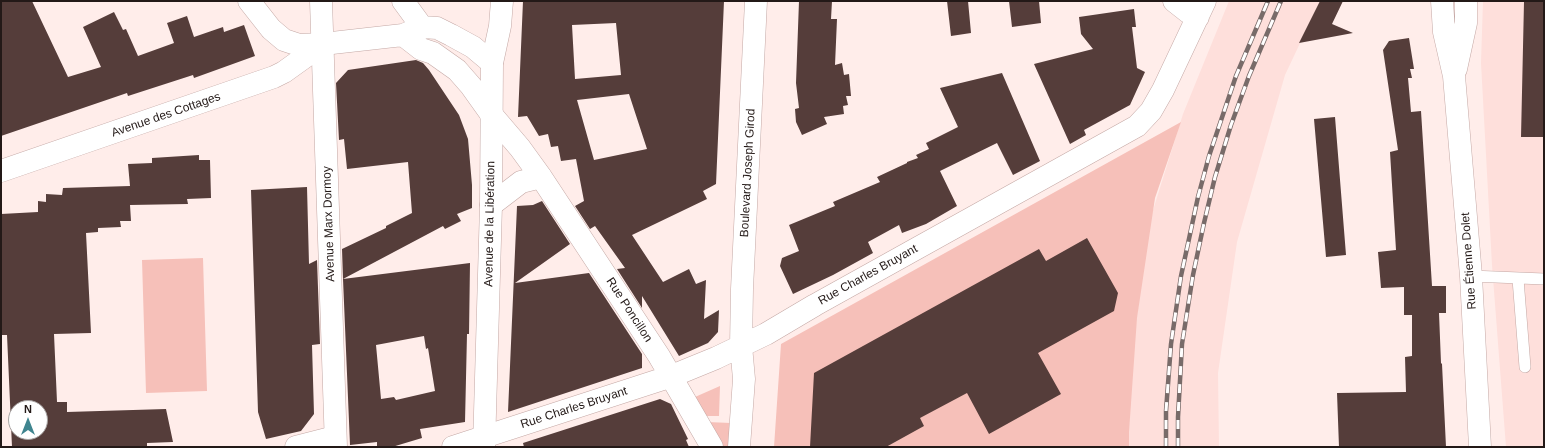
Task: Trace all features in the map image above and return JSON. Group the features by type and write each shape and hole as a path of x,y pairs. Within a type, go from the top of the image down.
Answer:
{"street":[{"path":"249,1 271,29 284,40 299,45 323,44 436,28 473,47 492,63"},
{"name":"Avenue Marx Dormoy","path":"321,1 336,442"},
{"name":"Rue Poncillon","path":"403,1 412,31 421,49 433,53 457,70 520,148 541,177 672,376 712,447"},
{"name":"Avenue de la Libération","path":"484,442 491,205 492,63 500,26 502,1"},
{"name":"Boulevard Joseph Girod","path":"741,346 756,1"},
{"path":"1174,1 1188,12 1202,9"},
{"name":"Rue Étienne Dolet","path":"1442,1 1444,32 1454,76 1471,276 1480,447"},
{"name":"Rue Étienne Dolet","path":"1454,76 1466,23 1466,1"},
{"name":"Rue Charles Bruyant","path":"453,447 484,442 672,376 716,358 766,334 815,305 1137,126 1151,111 1163,90 1202,9"},
{"name":"Avenue des Cottages","path":"1,171 274,77 284,72 323,44"},
{"path":"491,205 521,182 541,177"},
{"path":"739,447 744,379 741,346"},
{"path":"296,447 336,442"}],"lane":[{"path":"1471,276 1544,280"},
{"path":"1518,279 1525,367"}],"shaded area":[{"path":"1229,1 1320,1 1285,75 1237,242 1218,373 1219,447 1128,447 1133,347 1149,223 1183,114"},
{"path":"1483,1 1544,1 1544,447 1506,447 1492,265 1481,63"},
{"path":"1181,122 1155,198 1137,318 1129,447 774,447 781,344"},
{"path":"203,258 207,391 146,393 142,260"},
{"path":"720,386 719,416 703,416 695,397"},
{"path":"707,422 731,423 730,447 719,447"}],"building":[{"path":"1,1 32,1 68,77 101,67 83,27 114,12 123,30 126,29 138,56 174,43 167,23 187,16 194,37 223,27 224,32 244,25 255,56 194,78 193,75 128,96 127,93 1,136"},
{"path":"523,1 724,1 716,184 703,191 707,199 632,235 663,282 689,269 696,284 706,280 704,319 719,310 718,332 708,343 679,356 642,296 642,308 617,269 625,268 595,226 590,229 575,206 584,201 576,159 561,161 558,146 551,147 548,134 539,136 527,116 518,117","holes":["616,23 621,75 575,79 572,25","629,94 647,149 594,160 577,100"]},
{"path":"799,1 832,1 831,19 837,19 835,65 842,63 844,75 849,74 851,96 846,96 848,105 843,106 844,114 824,117 827,124 802,135 796,122 795,109 799,108 796,83"},
{"path":"947,1 968,1 971,33 951,36"},
{"path":"1009,1 1039,1 1041,23 1012,27"},
{"path":"1320,1 1343,1 1332,24 1353,33 1299,43"},
{"path":"1524,2 1544,2 1544,137 1521,137"},
{"path":"1134,9 1136,27 1132,27 1137,68 1145,72 1130,105 1084,130 1086,135 1070,144 1034,64 1093,49 1081,34 1079,17"},
{"path":"1409,38 1414,69 1410,69 1412,78 1408,78 1411,112 1421,111 1432,286 1446,286 1446,313 1439,313 1446,447 1339,447 1337,393 1406,392 1405,357 1412,356 1412,315 1404,315 1404,287 1381,288 1378,252 1396,250 1390,152 1398,150 1383,50 1389,41"},
{"path":"416,60 423,63 429,70 459,115 468,139 472,185 472,208 457,214 461,221 445,229 443,226 343,279 342,249 386,228 386,226 412,213 408,162 347,169 344,139 339,140 336,83 348,70"},
{"path":"1002,73 1040,161 1013,175 997,143 940,171 957,206 926,224 902,233 899,225 868,242 873,253 833,275 793,294 780,266 782,258 799,251 789,225 835,206 833,202 880,182 877,177 918,158 916,155 929,149 926,143 958,127 940,88"},
{"path":"1335,117 1346,255 1326,257 1314,119"},
{"path":"199,155 199,160 210,160 211,198 187,199 188,204 130,205 131,221 120,221 121,227 98,228 98,232 86,233 91,333 54,334 57,402 67,402 67,412 166,409 173,442 147,443 147,447 12,447 12,440 48,440 48,400 10,400 7,335 1,335 1,214 38,212 38,201 46,202 46,194 62,195 63,188 130,186 128,164 152,163 152,158"},
{"path":"307,187 309,264 317,260 320,344 312,345 314,414 301,431 266,439 258,412 251,190"},
{"path":"542,201 570,244 515,283 589,273 642,354 642,368 508,412 517,206 533,205"},
{"path":"1087,238 1118,293 1114,311 1038,353 1061,394 989,434 967,393 920,418 924,426 886,447 810,447 814,373 1039,249 1046,261"},
{"path":"470,263 469,334 467,334 465,422 420,429 422,438 392,447 377,447 377,442 350,445 343,279","holes":["424,336 426,349 428,348 435,391 396,400 394,397 381,399 376,345"]},
{"path":"660,399 671,404 688,439 686,440 689,447 524,447 523,443"}],"railway":[{"path":"1166,447 1166,411 1171,344 1181,276 1198,197 1209,156 1236,76 1268,1"},
{"path":"1178,447 1182,344 1193,275 1204,223 1215,177 1231,125 1249,76 1281,1"}]}
